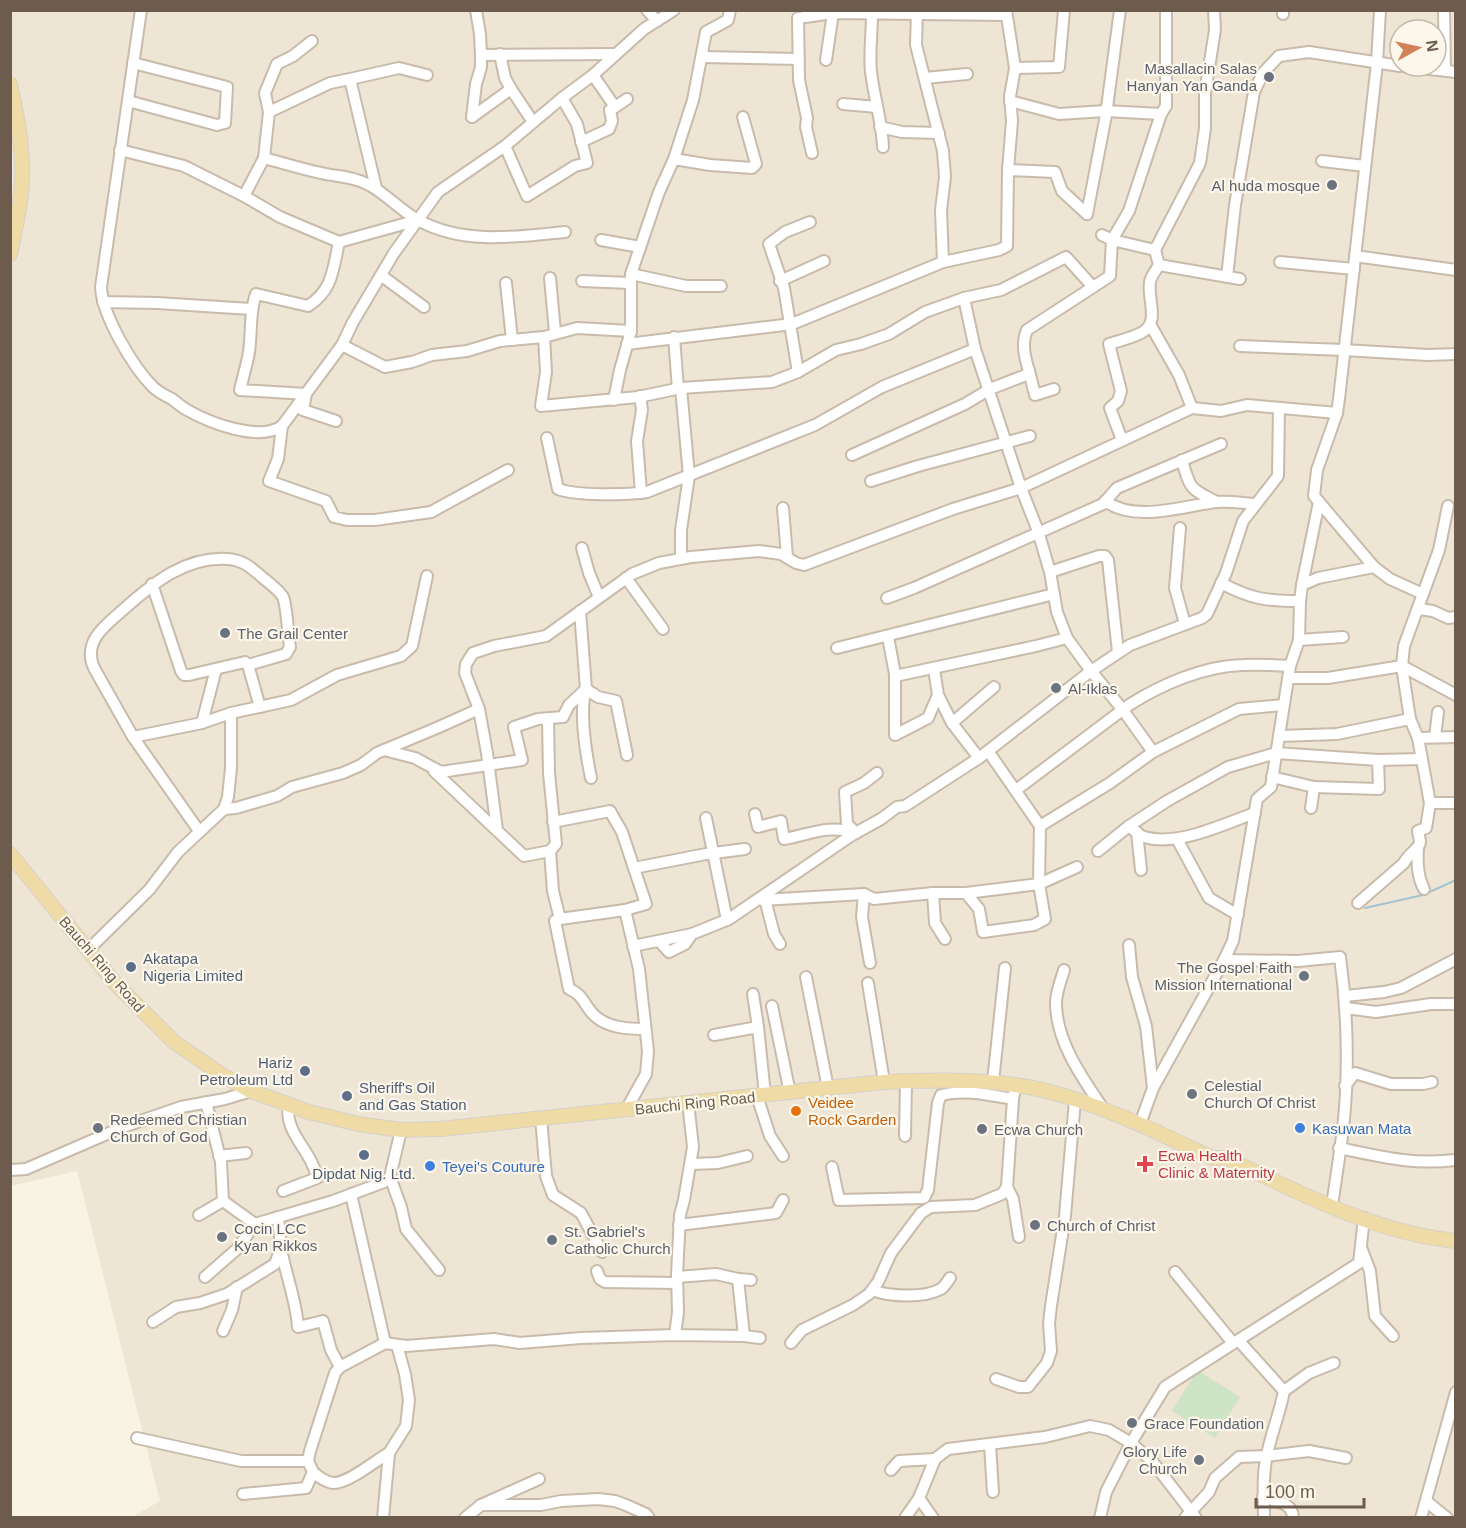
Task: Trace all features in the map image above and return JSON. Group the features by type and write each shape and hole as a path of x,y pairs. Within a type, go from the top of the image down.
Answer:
{"main road":[{"path":"10,84 20,137 22,168 19,207 10,254"},
{"name":"Bauchi Ring Road","path":"10,854 115,983 174,1042 222,1075 251,1090 309,1112 358,1124 401,1130 475,1126 884,1082 993,1082 1015,1092 1046,1091 1075,1100 1140,1124 1309,1197 1364,1218 1403,1231 1455,1241"}],"street":[{"path":"141,10 101,287 105,310 134,363 154,388 186,410 240,431 267,432 276,431 282,426 342,345 394,253 438,192 505,146 593,75 615,54 674,10"},
{"path":"476,10 481,67 476,84 472,117 511,89"},
{"path":"647,10 657,21"},
{"path":"614,400 631,331 631,278 640,247 659,192 674,159 693,100 706,32 728,20 730,10"},
{"path":"1015,68 1059,67 1064,10"},
{"path":"1008,170 1055,172 1062,191 1087,214 1106,114 1120,10"},
{"path":"1054,389 1035,395 1024,358 1025,334 1027,330 1110,276 1107,237 1129,211 1161,114 1166,106 1166,10"},
{"path":"1192,408 1179,375 1151,326 1153,316 1150,279 1158,265 1155,250 1200,163 1205,128 1205,93 1215,30 1214,10"},
{"path":"1380,10 1377,63 1337,413 1317,470 1314,496 1374,567 1390,579 1423,594"},
{"path":"1444,10 1450,71"},
{"path":"826,60 834,13"},
{"path":"627,344 792,324 943,262 999,250 1007,246 1008,170 1012,120 1010,101 1015,68 1005,13 872,15 834,13 798,18 799,80 812,153"},
{"path":"917,13 916,45 939,133 945,177 941,210 943,262"},
{"path":"872,15 871,70 883,147"},
{"path":"244,196 264,158 269,112 265,93 277,64 293,56 312,41"},
{"path":"1227,277 1235,205 1254,92 1263,73 1279,56 1294,53 1309,52 1388,64"},
{"path":"500,54 504,78 533,122"},
{"path":"481,55 615,54"},
{"path":"702,57 799,59"},
{"path":"128,101 217,125 225,123 227,87 133,63"},
{"path":"269,112 330,83 399,68 427,75"},
{"path":"925,78 967,74"},
{"path":"593,75 615,107"},
{"path":"350,80 376,188"},
{"path":"505,146 527,196 575,166 587,163 576,124 562,98"},
{"path":"581,142 609,129 612,121 610,110 627,99"},
{"path":"1010,101 1059,114 1106,111 1161,114"},
{"path":"843,104 877,107"},
{"path":"674,159 710,165 752,168 756,164 742,117"},
{"path":"880,127 902,132 939,133"},
{"path":"120,150 184,166 280,217 339,242 418,220"},
{"path":"264,158 320,173 358,180 376,188 418,220 451,233 502,238 565,232"},
{"path":"1322,161 1365,166"},
{"path":"798,372 792,324 784,288 780,282 769,244 785,232 810,222"},
{"path":"1107,237 1155,250"},
{"path":"601,240 640,247"},
{"path":"306,394 240,390 249,352 251,309 256,294 308,306 318,299 330,282 339,242"},
{"path":"1355,256 1455,270"},
{"path":"544,337 546,372 541,406 614,400 680,389 772,382 798,372 836,350 861,344 889,333 925,312 964,298 1001,290 1066,257 1093,287"},
{"path":"780,282 824,261"},
{"path":"1280,262 1354,269"},
{"path":"1158,265 1240,279"},
{"path":"382,276 424,307"},
{"path":"549,278 555,332"},
{"path":"582,281 631,278 686,286 721,286"},
{"path":"506,283 512,340"},
{"path":"964,298 975,349 1021,488 1038,531 1050,572 1057,612 1067,638 1153,752"},
{"path":"103,302 251,309"},
{"path":"1122,440 1110,408 1118,401 1121,391 1109,344 1141,333 1151,326"},
{"path":"342,345 385,367 412,362 432,355 467,351 512,340 544,337 555,332 577,328 631,331"},
{"path":"674,337 689,476 681,530 681,559"},
{"path":"1240,346 1428,355 1455,354"},
{"path":"547,438 558,489 607,494 641,493 815,425 882,387 975,349"},
{"path":"852,455 965,404 990,389 1026,375 1029,371"},
{"path":"306,394 303,410 336,421"},
{"path":"640,396 642,410 638,441 641,493"},
{"path":"497,830 489,765 478,709 465,673 466,664 473,653 494,646 546,636 626,578 659,563 681,559 772,552 804,565 953,509 1021,488 1192,408 1221,411 1247,405 1337,413"},
{"path":"633,946 659,941 669,952 685,944 692,934 727,920 763,900 856,833 897,807 905,806 983,754 1118,652 1207,614 1238,541 1243,521 1278,476 1279,408"},
{"path":"282,426 278,459 269,481 326,501 334,518 375,520 431,512 508,470"},
{"path":"871,482 918,466 1030,436"},
{"path":"887,598 1106,501 1118,488 1221,444"},
{"path":"1182,460 1189,483 1195,492 1218,502"},
{"path":"1106,501 1116,509 1155,512 1218,502 1255,504"},
{"path":"1140,1124 1153,1088 1233,941 1257,799 1270,786 1290,666 1299,640 1302,585 1319,502"},
{"path":"1424,889 1420,881 1417,861 1420,842 1418,831 1426,828 1430,803 1418,738 1410,719 1402,666 1404,646 1439,549 1448,506"},
{"path":"783,508 788,557"},
{"path":"1180,528 1175,588 1185,624"},
{"path":"582,548 599,597"},
{"path":"1050,572 1105,556 1108,560 1118,652"},
{"path":"199,831 133,737 94,668 91,661 91,648 97,634 152,584 168,574 204,560 230,559 248,564 283,597 290,647 286,654 248,665"},
{"path":"1302,585 1318,578 1374,567"},
{"path":"133,737 202,723 231,713 301,696 337,675 407,653 412,646 427,576"},
{"path":"626,578 663,629"},
{"path":"1221,583 1243,595 1267,601 1300,601"},
{"path":"152,584 184,675 245,662 248,665 260,706"},
{"path":"837,648 1054,594"},
{"path":"1419,609 1455,618"},
{"path":"580,611 586,689 582,702 591,778"},
{"path":"888,637 895,676 895,735 928,718 938,694"},
{"path":"1299,640 1343,637"},
{"path":"895,676 1067,638"},
{"path":"1016,790 1148,693 1208,670 1242,664 1290,666"},
{"path":"1288,678 1328,678 1402,666 1455,695"},
{"path":"202,723 216,669"},
{"path":"933,669 938,694 952,723 1016,790 1040,826 1039,884 1045,919 1034,925 983,932 979,909 966,893"},
{"path":"952,723 994,687"},
{"path":"384,750 415,758 441,772 522,760 514,727 538,719 563,717 569,705 586,689"},
{"path":"586,689 598,697 616,701 627,755"},
{"path":"1040,826 1110,783 1153,752 1239,709 1283,705"},
{"path":"224,809 236,808 277,796 292,787 344,773 384,750 478,709"},
{"path":"1435,737 1438,712"},
{"path":"88,950 149,890 178,852 224,809 228,798 231,768 231,713"},
{"path":"430,767 524,856 550,851 556,844 549,773 548,719"},
{"path":"1279,736 1337,734 1410,719"},
{"path":"1418,738 1455,737"},
{"path":"1098,851 1133,829 1167,801 1228,767 1276,753 1378,760 1422,759"},
{"path":"1272,777 1314,787 1379,789 1378,760"},
{"path":"856,833 848,824 845,792 864,783 876,773"},
{"path":"1311,808 1314,787"},
{"path":"1430,803 1455,802"},
{"path":"553,822 610,812 622,832 646,904 625,910 555,921 569,989 577,992 595,1017 612,1025 645,1029"},
{"path":"755,813 758,827 781,821 784,839 825,830 842,829 856,833"},
{"path":"1133,829 1142,837 1170,841 1255,813"},
{"path":"706,818 727,920"},
{"path":"1133,829 1141,870"},
{"path":"1177,839 1209,898 1238,915"},
{"path":"1358,903 1418,848"},
{"path":"634,868 745,849"},
{"path":"550,851 553,891 560,919"},
{"path":"763,900 864,894 874,899 933,893 966,893 1039,884 1077,867"},
{"path":"933,893 935,923 945,939"},
{"path":"864,894 862,917 870,963"},
{"path":"763,900 780,944"},
{"path":"625,910 639,969 648,1050 646,1074 626,1110"},
{"path":"1129,945 1132,977 1146,1026 1153,1088"},
{"path":"1224,960 1298,961 1340,957 1346,1002 1345,1086 1344,1117 1332,1206"},
{"path":"1346,1002 1401,988 1455,959"},
{"path":"993,1082 1005,968"},
{"path":"1064,970 1056,1000 1057,1015 1073,1064 1104,1110"},
{"path":"806,977 828,1088"},
{"path":"868,983 884,1082"},
{"path":"753,994 758,1027 761,1096 770,1136 783,1156"},
{"path":"1346,1002 1376,1012 1431,1004 1455,1004"},
{"path":"772,1006 790,1093"},
{"path":"714,1035 758,1027"},
{"path":"1345,1086 1354,1073 1391,1084 1432,1082"},
{"path":"905,1136 906,1081"},
{"path":"10,1170 26,1169 123,1127 181,1107 225,1099 251,1090"},
{"path":"791,1343 802,1330 853,1305 873,1290 879,1282 891,1253 921,1213 930,1207 975,1205 1002,1194 1007,1187 1015,1092 957,1091 941,1095 938,1103 928,1190 924,1198 838,1200 832,1167"},
{"path":"996,1379 1018,1387 1028,1387 1047,1363 1051,1351 1049,1323 1065,1216 1075,1100"},
{"path":"206,1102 219,1156 223,1201 255,1224"},
{"path":"675,1335 678,1312 679,1225 693,1147 688,1102"},
{"path":"283,1191 317,1178 315,1169 288,1125 286,1115 289,1104"},
{"path":"541,1118 546,1176 553,1195 581,1212 602,1252"},
{"path":"401,1130 390,1177 406,1229 439,1270"},
{"path":"1339,1149 1410,1162 1430,1163 1455,1160"},
{"path":"219,1156 246,1153"},
{"path":"691,1164 718,1163 747,1156"},
{"path":"205,1277 237,1249 255,1224 351,1194 384,1182 390,1177"},
{"path":"1007,1187 1013,1199 1019,1237"},
{"path":"351,1194 385,1343"},
{"path":"679,1225 776,1213 783,1200"},
{"path":"199,1215 223,1201"},
{"path":"278,1217 281,1248 287,1280 296,1304 298,1327 322,1320 331,1350 340,1367"},
{"path":"1100,1518 1106,1492 1131,1443 1165,1387 1359,1263 1364,1218"},
{"path":"1360,1244 1370,1271 1375,1316 1393,1336"},
{"path":"153,1322 176,1307 200,1303 227,1294 274,1264 281,1248"},
{"path":"597,1271 600,1279 605,1282 677,1280 716,1274 738,1280 751,1280"},
{"path":"1175,1272 1236,1342 1284,1391"},
{"path":"873,1290 882,1294 923,1294 942,1289 951,1278"},
{"path":"738,1280 744,1336"},
{"path":"223,1331 232,1311 237,1287"},
{"path":"398,1345 409,1400 406,1426 389,1453 346,1479 334,1483 317,1476 308,1461 335,1373 340,1367 385,1343 398,1345 494,1339 520,1343 581,1338 675,1335 760,1338"},
{"path":"1264,1518 1266,1456 1284,1391 1310,1373 1334,1363"},
{"path":"1421,1518 1455,1392"},
{"path":"905,1518 920,1498 935,1459 948,1449 1045,1437 1090,1426 1109,1430 1131,1443 1152,1461 1191,1515 1209,1492 1215,1478 1239,1457 1308,1451 1346,1458"},
{"path":"137,1438 241,1461 308,1461"},
{"path":"990,1445 993,1492"},
{"path":"383,1518 389,1453"},
{"path":"891,1470 899,1461 935,1459"},
{"path":"243,1494 306,1488 313,1472"},
{"path":"465,1518 482,1505 539,1479"},
{"path":"1263,1497 1288,1505 1293,1509 1293,1518"},
{"path":"920,1498 933,1518"},
{"path":"482,1505 541,1505 561,1501 598,1499 621,1503 646,1514 649,1518"},
{"path":"1426,1501 1447,1518"}],"shaded area":[{"path":"10,11 1455,11 1455,1517 132,1517 160,1501 77,1171 11,1186"}],"green space":[{"path":"1197,1370 1240,1397 1215,1438 1172,1411"}],"waterway":[{"path":"1365,908 1423,895 1456,880"}],"place":[{"name":"Masallacin Salas Hanyan Yan Ganda","path":"1269,77"},
{"name":"Al huda mosque","path":"1332,185"},
{"name":"The Grail Center","path":"225,633"},
{"name":"Al-Iklas","path":"1056,688"},
{"name":"Akatapa Nigeria Limited","path":"131,967"},
{"name":"The Gospel Faith Mission International","path":"1304,976"},
{"name":"Hariz Petroleum Ltd","path":"305,1071"},
{"name":"Celestial Church Of Christ","path":"1192,1094"},
{"name":"Sheriff's Oil and Gas Station","path":"347,1096"},
{"name":"Veidee Rock Garden","path":"796,1111"},
{"name":"Redeemed Christian Church of God","path":"98,1128"},
{"name":"Kasuwan Mata","path":"1300,1128"},
{"name":"Ecwa Church","path":"982,1129"},
{"name":"Dipdat Nig. Ltd.","path":"364,1155"},
{"name":"Ecwa Health Clinic & Maternity","path":"1145,1164"},
{"name":"Teyei's Couture","path":"430,1166"},
{"name":"Church of Christ","path":"1035,1225"},
{"name":"Cocin LCC Kyan Rikkos","path":"222,1237"},
{"name":"St. Gabriel's Catholic Church","path":"552,1240"},
{"name":"Grace Foundation","path":"1132,1423"},
{"name":"Glory Life Church","path":"1199,1460"}]}
